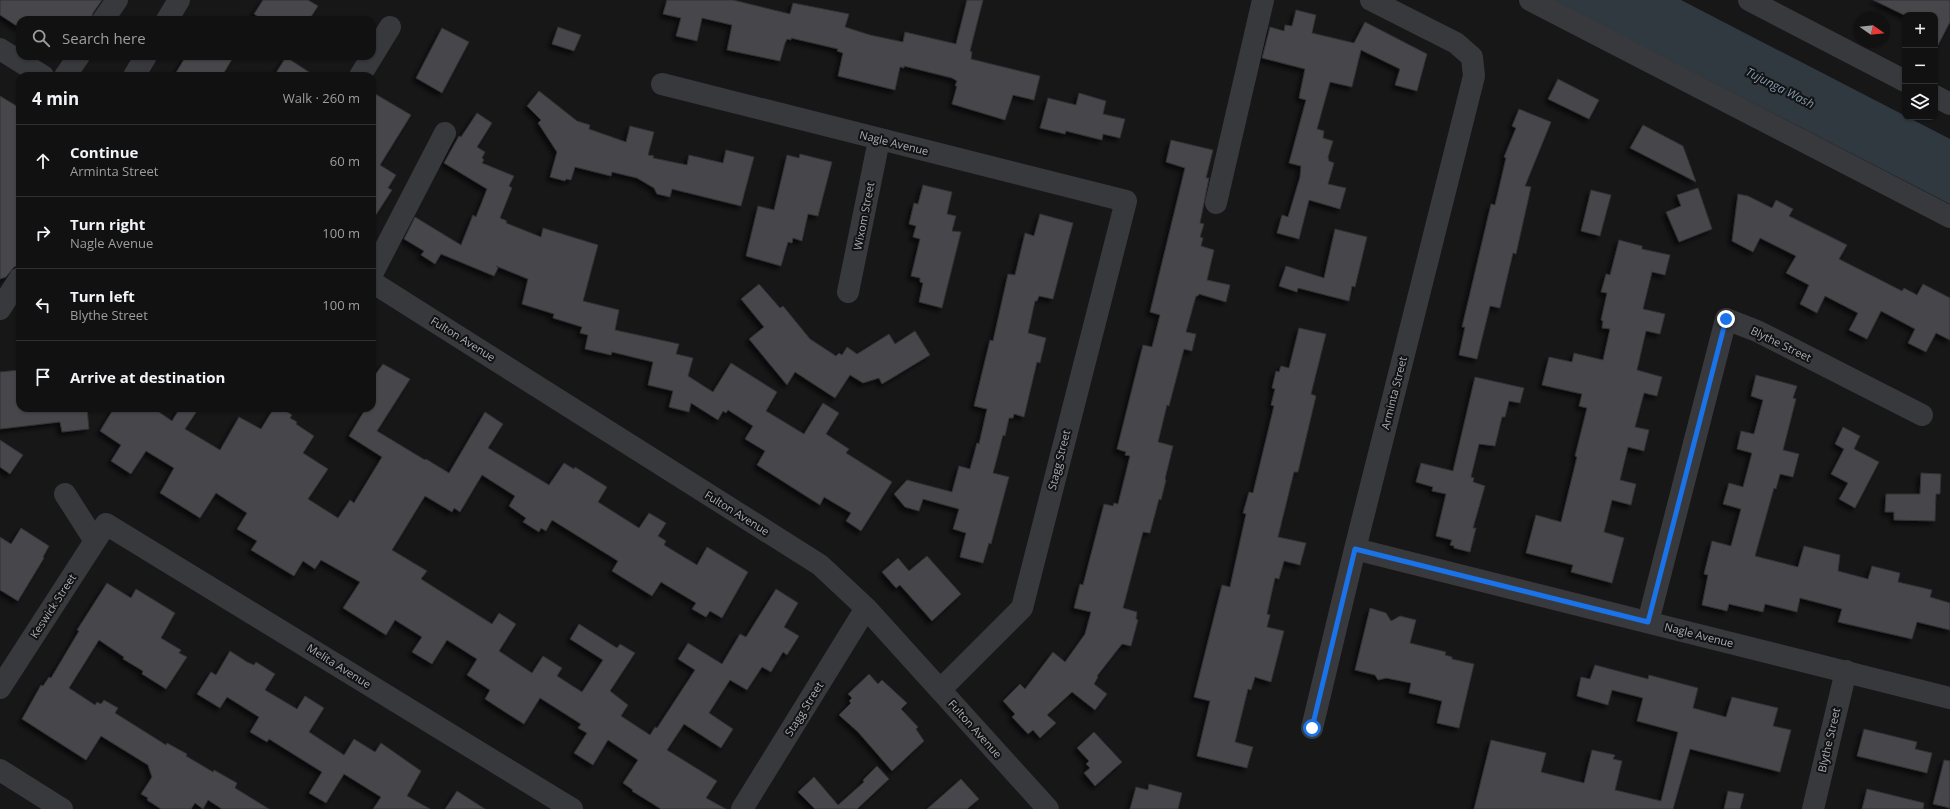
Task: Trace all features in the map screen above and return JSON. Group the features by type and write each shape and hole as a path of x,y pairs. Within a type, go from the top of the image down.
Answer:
{"street":[{"path":"106,16 116,0"},
{"path":"169,16 179,0"},
{"path":"1216,203 1263,0"},
{"name":"Arminta Street","path":"1312,728 1355,549 1474,76 1472,57 1456,43 1371,0"},
{"path":"1530,0 1950,217"},
{"path":"1749,0 1902,79"},
{"path":"376,50 390,27"},
{"path":"0,49 16,59"},
{"path":"18,60 37,72"},
{"path":"68,72 76,60"},
{"path":"136,72 144,60"},
{"path":"362,72 370,60"},
{"name":"Nagle Avenue","path":"662,84 879,140 1126,200"},
{"path":"1938,98 1950,104"},
{"path":"376,266 445,133"},
{"name":"Wixom Street","path":"848,292 879,140"},
{"name":"Stagg Street","path":"940,690 1022,608 1126,200"},
{"path":"0,309 16,284"},
{"name":"Fulton Avenue","path":"376,285 820,565 866,608 1048,809"},
{"name":"Blythe Street","path":"1648,622 1726,319 1757,331 1922,416"},
{"path":"65,494 101,532"},
{"name":"Keswick Street","path":"0,688 101,532"},
{"name":"Melita Avenue","path":"101,532 572,809"},
{"name":"Nagle Avenue","path":"1355,549 1950,698"},
{"name":"Stagg Street","path":"742,809 866,608"},
{"name":"Blythe Street","path":"1813,809 1846,671"},
{"path":"0,770 62,809"}],"water":[{"name":"Tujunga Wash","path":"1552,0 1681,0 1902,114 1902,120 1913,120 1950,139 1950,204"}],"building":[{"path":"0,0 102,0 92,16 16,16 16,25 0,15"},
{"path":"263,0 308,0 318,6 312,16 257,16 254,14"},
{"path":"667,0 733,0 790,14 793,3 849,14 845,27 870,35 903,42 905,32 956,44 967,0 983,0 970,51 972,52 971,59 1040,76 1034,100 1013,95 1005,120 952,104 957,81 952,78 904,66 904,68 900,67 895,90 838,76 843,53 837,51 838,49 791,38 791,40 787,39 785,43 780,61 727,50 732,25 702,18 697,41 676,36 681,18 663,14"},
{"path":"1873,0 1950,0 1950,22 1938,45 1938,12 1902,12 1902,14"},
{"path":"1296,10 1316,15 1312,33 1354,43 1365,22 1427,54 1417,91 1395,85 1400,69 1361,50 1352,87 1330,82 1317,129 1324,131 1323,138 1333,141 1328,157 1329,161 1334,163 1328,184 1346,188 1340,209 1309,200 1299,239 1277,233 1282,215 1288,217 1300,177 1301,166 1289,163 1306,100 1299,98 1305,69 1262,58 1270,27 1284,31 1285,25 1292,26"},
{"path":"558,27 581,35 574,51 552,44"},
{"path":"442,28 469,42 442,93 416,78"},
{"path":"184,60 232,60 224,72 176,72"},
{"path":"284,60 291,60 309,72 277,72"},
{"path":"1558,79 1599,100 1589,119 1548,99"},
{"path":"539,91 577,121 590,125 589,129 626,142 630,126 654,132 648,155 654,156 653,158 687,165 689,155 723,163 726,150 754,157 741,206 672,189 670,197 657,194 654,188 637,178 612,172 611,176 575,167 571,180 566,179 565,181 550,177 557,152 538,123 541,120 527,106"},
{"path":"1079,93 1106,101 1103,114 1125,119 1120,138 1103,134 1102,140 1066,131 1065,134 1040,128 1048,98 1076,105"},
{"path":"376,94 411,115 380,165 396,175 388,188 392,190 376,215"},
{"path":"0,96 16,106 16,266 6,277 0,279"},
{"path":"1519,109 1551,122 1525,186 1531,187 1516,254 1513,253 1500,308 1490,306 1477,359 1459,355 1465,327 1462,327 1491,204 1495,205 1506,158 1504,157 1516,128 1512,126"},
{"path":"477,113 492,123 477,147 485,152 482,158 484,160 482,163 514,176 509,186 512,188 500,218 507,221 506,223 541,237 543,228 598,245 583,301 619,310 615,330 679,344 676,354 693,358 688,376 713,392 731,363 777,392 766,411 804,434 823,403 839,413 826,434 849,449 846,453 892,482 861,531 846,521 851,513 824,497 820,505 757,465 765,451 745,439 753,426 728,410 726,413 723,411 718,420 691,403 689,412 669,407 673,391 648,385 653,362 612,352 611,355 585,349 588,335 580,333 582,327 553,318 554,314 522,304 528,279 496,266 498,268 494,276 441,254 435,264 421,255 424,251 404,239 415,217 461,245 473,215 476,217 487,189 444,163 459,136 461,137"},
{"path":"1643,125 1683,146 1696,182 1630,148"},
{"path":"1171,140 1213,150 1206,178 1209,178 1200,223 1204,224 1200,237 1203,238 1201,246 1214,250 1207,280 1230,285 1226,302 1199,294 1196,296 1186,332 1196,334 1192,351 1184,349 1169,406 1167,405 1158,442 1173,446 1166,480 1161,500 1159,499 1150,533 1143,532 1123,608 1137,612 1136,619 1138,620 1131,646 1122,644 1097,676 1098,677 1094,684 1107,694 1095,710 1072,692 1047,715 1056,723 1040,738 1033,730 1028,734 1012,717 1015,714 1003,701 1020,684 1025,689 1053,652 1065,662 1085,634 1091,612 1074,608 1080,584 1083,585 1104,504 1113,506 1114,503 1118,504 1130,456 1125,455 1126,452 1117,449 1143,345 1152,347 1160,315 1150,312 1185,168 1166,162"},
{"path":"800,154 832,162 818,216 808,214 802,241 793,238 792,243 788,242 781,266 746,256 758,206 774,210 787,155 799,158"},
{"path":"923,185 952,192 947,214 956,216 952,231 961,232 942,308 919,302 923,283 920,282 920,278 911,276 920,239 913,237 916,226 909,224 914,203 918,204"},
{"path":"1698,188 1712,229 1679,242 1666,212 1681,206 1677,195"},
{"path":"1591,190 1611,195 1600,236 1581,231"},
{"path":"1738,194 1748,196 1772,208 1776,200 1793,209 1789,216 1847,245 1839,259 1902,291 1904,288 1917,295 1923,284 1950,298 1950,340 1936,333 1926,352 1908,343 1915,329 1881,311 1867,339 1849,330 1858,313 1825,296 1817,313 1800,304 1809,285 1786,273 1796,256 1760,238 1753,252 1732,241"},
{"path":"1040,214 1073,223 1053,299 1039,296 1037,301 1035,301 1028,333 1046,338 1040,363 1037,362 1024,417 1014,414 1013,418 1009,418 1005,436 1003,435 993,473 1009,477 991,544 989,543 983,563 960,557 966,533 953,529 959,509 923,499 919,511 905,507 894,494 907,480 952,492 959,466 970,469 977,443 979,444 987,409 974,406 990,340 993,341 1008,274 1015,275 1025,233 1034,236"},
{"path":"1335,229 1367,237 1355,287 1352,286 1349,301 1298,288 1297,292 1279,286 1286,266 1324,278"},
{"path":"1619,240 1642,246 1642,249 1670,255 1665,275 1652,272 1643,309 1665,314 1660,334 1646,331 1637,370 1662,377 1657,396 1644,393 1635,427 1649,430 1644,451 1628,447 1620,480 1636,484 1631,505 1612,500 1604,532 1624,538 1612,583 1571,572 1573,565 1526,553 1536,515 1561,522 1587,408 1579,406 1582,394 1542,385 1549,357 1572,362 1574,353 1603,360 1610,329 1602,328 1603,321 1601,320 1607,293 1601,292 1606,274 1610,275"},
{"path":"759,284 780,308 783,306 810,339 836,356 839,353 842,355 847,347 857,354 889,334 895,344 915,331 930,355 882,384 879,378 863,383 850,375 835,398 795,372 787,385 749,339 764,327 741,299"},
{"path":"1299,328 1326,334 1311,394 1316,396 1298,472 1294,472 1278,537 1306,543 1300,565 1284,561 1279,579 1275,578 1267,614 1270,615 1267,627 1284,631 1271,682 1255,677 1251,690 1248,689 1235,742 1253,747 1247,768 1197,756 1210,701 1194,697 1222,585 1230,587 1246,514 1243,513 1249,492 1253,493 1274,406 1271,405 1275,389 1272,388 1276,371 1279,372 1281,366 1289,368"},
{"path":"383,364 410,379 377,431 449,473 485,412 503,424 488,448 549,485 564,463 574,469 575,467 607,487 598,502 639,528 649,513 666,523 658,536 666,541 664,545 697,565 707,547 748,572 722,618 710,611 706,617 692,609 696,603 661,582 652,596 612,571 618,561 552,520 546,531 541,528 539,532 523,522 526,518 509,506 515,496 482,475 460,512 454,508 452,512 425,496 392,550 427,571 421,579 492,624 499,613 516,624 499,651 532,673 543,656 562,668 557,676 582,692 603,660 570,639 579,624 617,648 620,644 635,653 610,691 628,705 621,716 650,735 655,727 657,728 695,670 678,659 688,643 722,664 740,634 746,637 776,589 798,603 784,627 799,636 787,655 783,652 771,672 762,667 747,690 730,680 709,713 733,729 721,748 684,724 667,750 717,781 706,798 726,809 661,809 632,791 633,790 623,783 638,760 608,740 593,765 574,753 587,733 578,728 581,724 540,698 524,724 485,699 490,690 467,675 477,659 447,640 432,664 412,652 422,637 395,620 386,635 343,608 360,582 321,560 315,569 303,561 294,576 251,550 257,541 237,529 247,513 216,493 200,518 160,493 174,468 146,451 131,474 111,461 121,445 100,431 112,412 159,412 172,421 178,412 196,412 185,429 220,450 239,417 261,429 272,412 287,412 292,415 290,418 297,422 296,424 314,436 303,453 328,469 308,499 338,518 350,500 354,503 382,457 349,436 364,412 376,412 376,374"},
{"path":"16,370 16,412 87,412 89,429 62,432 60,422 0,429 0,372"},
{"path":"1756,375 1797,386 1793,398 1796,399 1783,450 1799,454 1793,477 1780,474 1776,489 1774,488 1755,556 1798,567 1804,546 1840,555 1838,571 1868,579 1872,566 1900,573 1898,582 1932,590 1930,597 1950,603 1950,630 1917,622 1912,639 1838,622 1842,609 1800,598 1797,612 1765,604 1763,612 1729,604 1727,611 1702,605 1708,575 1704,574 1712,541 1731,546 1741,509 1723,504 1729,483 1743,487 1752,453 1737,449 1741,431 1754,434 1763,400 1751,396"},
{"path":"1475,377 1524,388 1520,403 1509,401 1505,417 1502,417 1495,446 1479,444 1471,477 1474,478 1473,482 1485,486 1473,528 1476,528 1470,552 1454,548 1454,546 1450,545 1452,540 1436,536 1446,494 1432,491 1433,487 1416,482 1421,463 1453,471"},
{"path":"1843,427 1860,436 1854,449 1879,462 1855,508 1839,499 1848,483 1831,474 1844,449 1835,444"},
{"path":"0,440 23,455 10,474 0,467"},
{"path":"1921,473 1941,474 1940,494 1936,494 1935,521 1894,520 1894,512 1885,512 1886,494 1920,494"},
{"path":"21,528 49,546 43,557 44,558 18,601 0,590 0,537 11,544"},
{"path":"927,556 961,594 932,621 900,585 896,588 882,572 898,558 909,571"},
{"path":"107,583 131,598 136,589 175,613 161,638 181,650 179,653 187,657 166,689 142,674 143,671 123,659 124,657 99,640 69,688 95,705 97,702 101,704 104,700 118,708 115,713 166,745 167,743 187,754 186,756 213,772 214,770 237,783 235,788 269,809 222,809 208,800 203,809 195,803 191,809 161,809 141,794 152,777 148,765 101,736 86,760 22,719 41,685 43,686 49,677 51,678 79,631 77,630"},
{"path":"1370,608 1386,613 1391,621 1400,616 1416,620 1410,643 1446,652 1445,655 1452,657 1452,659 1474,664 1459,728 1437,723 1442,701 1409,693 1411,683 1386,678 1378,680 1375,675 1355,670"},
{"path":"230,651 247,662 254,665 256,662 275,674 265,690 297,709 305,696 324,708 309,732 344,755 354,739 375,752 381,743 421,771 407,796 430,809 373,809 381,797 344,774 326,803 309,793 322,772 269,739 267,742 250,732 259,717 227,697 220,708 197,694 211,672 216,675"},
{"path":"1595,665 1648,679 1649,675 1698,688 1693,708 1726,717 1732,697 1778,708 1773,726 1791,730 1780,772 1690,749 1673,809 1474,809 1491,740 1546,753 1541,772 1584,783 1592,750 1615,755 1613,759 1622,761 1615,790 1661,801 1678,732 1637,721 1643,698 1612,690 1608,705 1577,696 1581,677 1590,679"},
{"path":"869,674 878,684 882,680 907,703 901,709 918,727 916,729 924,741 892,771 858,732 839,715 851,703 849,701 852,698 848,694"},
{"path":"1864,729 1917,742 1915,749 1932,753 1927,773 1857,756"},
{"path":"1094,732 1122,762 1095,786 1084,773 1090,768 1086,764 1089,761 1077,748"},
{"path":"1944,760 1950,761 1950,808 1933,804"},
{"path":"877,766 889,779 857,809 815,809 798,792 814,777 838,805 864,782 863,780"},
{"path":"961,779 979,799 967,809 927,809"},
{"path":"1149,784 1182,793 1178,809 1130,809 1136,787 1148,790"},
{"path":"1867,789 1924,803 1923,809 1862,809"},
{"path":"457,791 485,809 445,809"},
{"path":"1728,791 1744,794 1740,809 1724,809"}],"route":[{"path":"1312,728 1355,549 1648,622 1726,319"}]}
